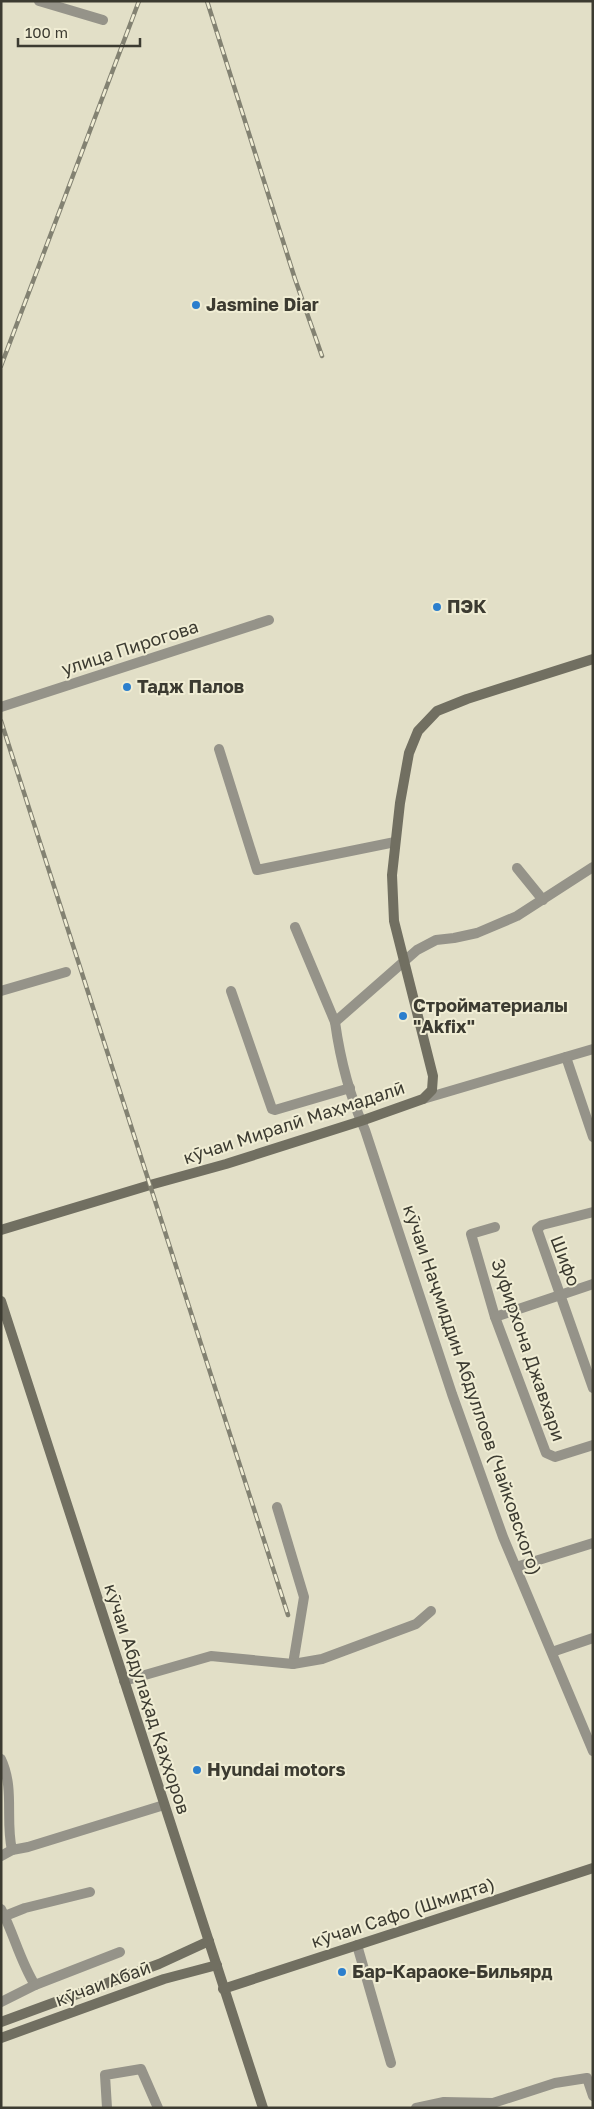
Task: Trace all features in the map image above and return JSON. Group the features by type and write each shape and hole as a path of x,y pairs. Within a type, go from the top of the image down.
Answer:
{"street":[{"path":"39,1 103,20"},
{"name":"улица Пирогова","path":"1,707 269,620"},
{"name":"кӯчаи Миралӣ Маҳмадалӣ","path":"1,1230 141,1187 226,1164 423,1099 432,1090 433,1076 394,921 392,875 400,803 409,753 418,731 437,711 467,699 593,659"},
{"path":"219,749 257,870 395,842"},
{"path":"335,1022 373,991 417,950 436,940 478,933 517,916 593,867"},
{"path":"517,868 543,900"},
{"name":"кӯчаи Наҷмиддин Абдуллоев (Чайковского)","path":"295,927 335,1022 337,1041 350,1088 452,1394 516,1567 593,1751"},
{"path":"1,991 66,972"},
{"path":"231,990 272,1109 275,1110 350,1088"},
{"path":"423,1099 593,1049"},
{"path":"566,1057 593,1137"},
{"name":"Шифо","path":"593,1212 542,1225 537,1229 593,1388"},
{"name":"Зуфирхона Джавхари","path":"495,1227 471,1234 495,1317 546,1453 555,1457 593,1445"},
{"path":"495,1317 593,1284"},
{"name":"кӯчаи Абдулаҳад Қаҳҳоров","path":"1,1301 263,2108"},
{"path":"277,1507 304,1596 293,1664"},
{"path":"516,1567 593,1543"},
{"path":"124,1681 211,1656 293,1664 322,1659 416,1624 430,1611"},
{"path":"552,1652 593,1638"},
{"path":"1,1759 5,1768 10,1799 10,1842 12,1850"},
{"path":"1,1856 12,1850 28,1847 164,1805"},
{"name":"кӯчаи Сафо (Шмидта)","path":"223,1989 593,1868"},
{"path":"35,1986 23,1963 14,1936 3,1913 90,1892"},
{"name":"кӯчаи Абаӣ","path":"1,2022 159,1964 209,1941"},
{"path":"357,1945 391,2063"},
{"path":"1,2002 35,1986 120,1952"},
{"name":"кӯчаи Абаӣ","path":"1,2038 164,1979 216,1965"},
{"path":"107,2108 105,2075 141,2069 158,2108"},
{"path":"416,2108 444,2102 492,2103 555,2083 588,2078 593,2096"}],"railway":[{"path":"1,366 139,1"},
{"path":"207,1 295,279 322,356"},
{"path":"1,721 288,1615"}],"place":[{"name":"Jasmine Diar","path":"196,305"},
{"name":"ПЭК","path":"437,607"},
{"name":"Тадж Палов","path":"127,687"},
{"name":"Стройматериалы \"Akfix\"","path":"403,1016"},
{"name":"Hyundai motors","path":"197,1770"},
{"name":"Бар-Караоке-Бильярд","path":"342,1972"}]}
